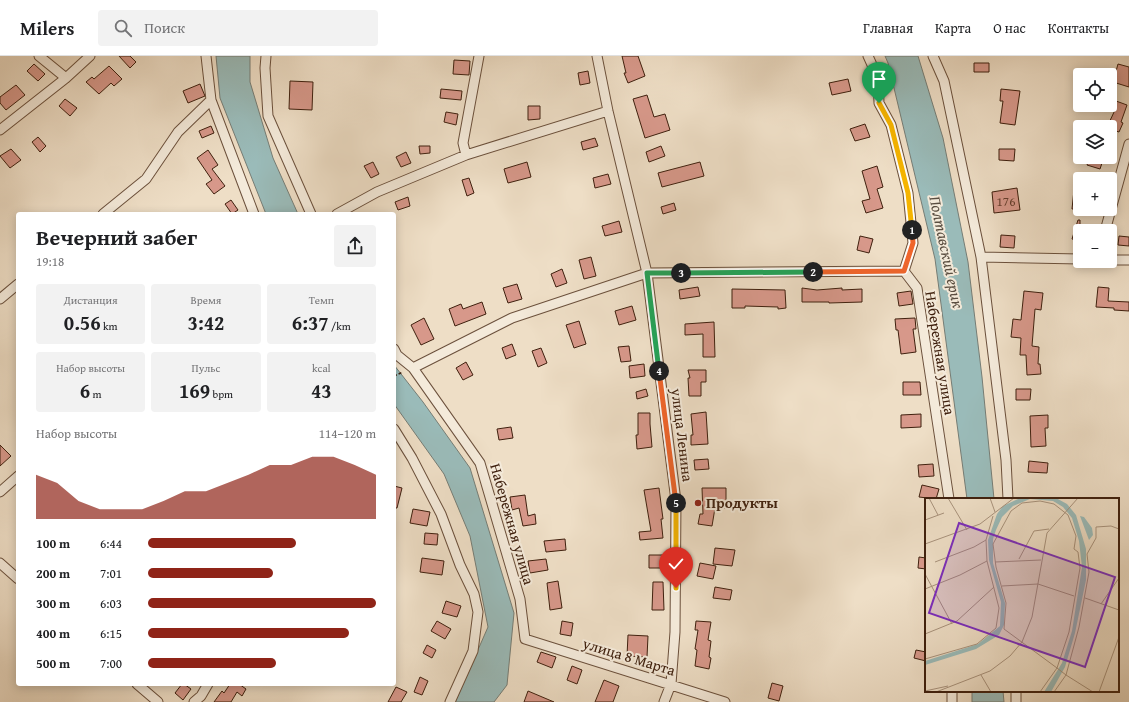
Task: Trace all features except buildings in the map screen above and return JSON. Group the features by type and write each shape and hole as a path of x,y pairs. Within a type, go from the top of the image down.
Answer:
{"street":[{"path":"39,56 66,78"},
{"path":"0,130 66,78 90,56"},
{"path":"206,56 211,100 253,212"},
{"path":"266,56 265,68 268,116 310,212"},
{"path":"466,155 463,143 479,56"},
{"name":"улица Ленина","path":"597,56 608,111 647,273 676,501 675,632 671,684 664,702"},
{"path":"413,368 512,318 647,273 904,271 913,243 908,193 891,125 879,103 878,78 868,56"},
{"path":"933,56 944,81 981,257 1006,460 1008,498"},
{"path":"105,212 146,179 178,132 211,100"},
{"path":"342,212 377,192 466,155 608,111"},
{"path":"1107,224 1129,144"},
{"path":"981,257 1073,259"},
{"path":"1117,260 1129,260"},
{"name":"Набережная улица","path":"904,271 917,288 949,498"},
{"path":"0,299 16,286"},
{"name":"Набережная улица","path":"396,353 413,368 480,463 520,599 525,639"},
{"path":"396,433 412,458 441,514 460,565 474,594 478,612 474,651 450,702"},
{"path":"0,492 16,478"},
{"path":"0,563 16,577"},
{"name":"улица 8 Марта","path":"525,639 725,702"},
{"path":"139,686 158,702"},
{"path":"194,702 201,696 207,686"}],"water":[{"path":"216,56 250,56 250,82 273,158 297,212 265,212 220,98"},
{"name":"Полтавский ерик","path":"885,56 918,56 943,138 968,262 982,377 994,498 967,498 935,259 888,63"},
{"path":"396,368 423,402 470,468 514,613 507,685 494,702 455,702 488,627 470,536 444,474 396,407"},
{"path":"972,692 1003,692 1004,702 972,702"}],"place":[{"name":"Продукты","path":"698,503"}],"route":[{"path":"676,588 676,501 647,273 904,271 913,243 908,193 891,125 879,103"}]}
